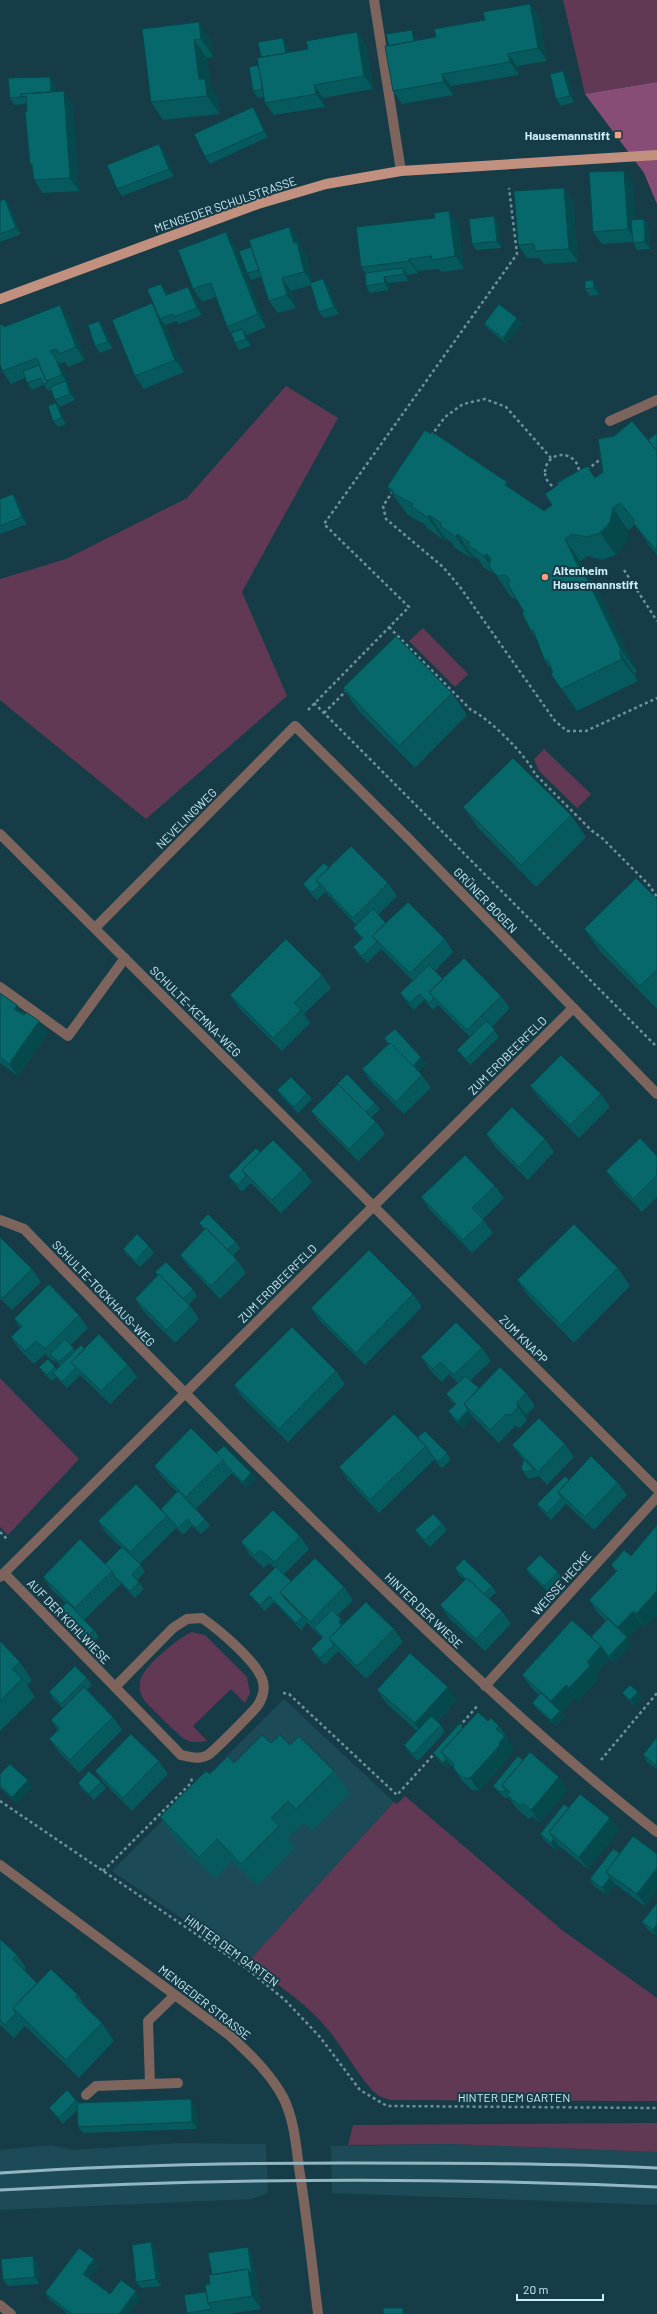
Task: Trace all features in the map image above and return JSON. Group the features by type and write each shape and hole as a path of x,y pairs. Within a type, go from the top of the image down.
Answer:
{"main road":[{"name":"MENGEDER SCHULSTRASSE","path":"0,299 258,204 326,184 401,171 657,155"}],"street":[{"path":"374,0 401,171"},
{"path":"610,421 657,400"},
{"name":"NEVELINGWEG","path":"95,928 295,726"},
{"name":"GRÜNER BOGEN","path":"295,726 407,837 657,1094"},
{"name":"SCHULTE-KEMNA-WEG","path":"0,834 373,1207"},
{"path":"0,987 68,1036 125,958"},
{"name":"ZUM ERDBEERFELD","path":"2,1575 573,1008"},
{"name":"ZUM KNAPP","path":"373,1207 657,1489"},
{"name":"SCHULTE-TOCKHAUS-WEG","path":"0,1220 24,1229 184,1394"},
{"name":"HINTER DER WIESE","path":"184,1394 488,1689 588,1776 657,1832"},
{"name":"WEISSE HECKE","path":"488,1689 657,1498"},
{"name":"AUF DER KOHLWIESE","path":"2,1575 181,1755 194,1758"},
{"path":"115,1687 173,1628 187,1619 202,1618 215,1627 254,1666 263,1680 264,1692 258,1705 208,1755 194,1758"},
{"name":"MENGEDER STRASSE","path":"0,1865 229,2035 252,2055 283,2097 292,2118 304,2199 318,2314"},
{"path":"150,2084 148,2021 175,1995"},
{"path":"86,2095 96,2086 178,2083"},
{"path":"0,2305 11,2314"}],"path":[{"path":"295,726 314,703 409,606 324,524 517,254 509,188"},
{"path":"427,442 445,416 463,404 485,399 506,407 552,458"},
{"path":"579,477 578,466 572,458 562,454 547,462 545,474 550,484 555,488 567,488 572,486 579,477 609,452"},
{"path":"396,487 383,506 386,519 443,567 460,587 555,721 567,731 586,731 657,698"},
{"path":"624,570 657,621"},
{"path":"389,627 471,710 482,715 530,763 535,774 649,885 657,897"},
{"path":"394,643 399,637"},
{"path":"324,713 351,686"},
{"path":"314,703 657,1047"},
{"path":"454,1731 488,1689"},
{"path":"264,1692 289,1694 397,1795 439,1749"},
{"path":"588,1776 657,1693"},
{"path":"103,1871 191,1783 194,1758"},
{"name":"HINTER DEM GARTEN","path":"0,1801 246,1968 285,2000 320,2037 360,2090 388,2106 657,2108"}],"shaded area":[{"path":"563,0 657,0 657,82 585,94"},
{"path":"657,82 657,204 644,173 585,94"},
{"path":"286,386 338,418 242,592 287,696 146,819 0,700 0,579 66,559 187,498"},
{"path":"423,628 468,674 455,687 409,641"},
{"path":"544,749 591,794 577,808 539,771 534,759"},
{"path":"0,1378 79,1459 8,1535 0,1527"},
{"path":"192,1632 205,1635 247,1677 250,1693 245,1703 231,1689 193,1726 207,1741 199,1742 191,1742 178,1734 144,1700 140,1689 142,1676 153,1661 170,1646"},
{"path":"284,1699 394,1802 247,1963 112,1871"},
{"path":"405,1796 562,1930 657,1998 657,2101 390,2100 379,2096 371,2089 330,2032 312,2012 291,1994 247,1963 394,1802 397,1804"},
{"path":"657,2123 657,2152 448,2144 348,2145 353,2125"},
{"path":"179,2143 266,2144 268,2193 252,2199 0,2210 0,2150 52,2145 73,2150"},
{"path":"448,2144 657,2152 657,2205 332,2193 331,2146"}],"building":[{"path":"530,4 538,48 508,54 510,62 442,74 444,82 393,91 385,46 436,37 434,29 485,20 483,12"},
{"path":"199,22 201,39 194,40 199,79 205,79 207,96 151,102 142,29"},
{"path":"412,30 414,41 389,46 386,34"},
{"path":"357,32 364,76 314,85 316,94 265,103 257,58 308,49 306,41"},
{"path":"283,38 286,53 261,57 258,42"},
{"path":"258,65 263,89 253,91 249,67"},
{"path":"563,71 570,96 556,99 550,74"},
{"path":"50,77 51,92 21,94 21,97 10,98 8,78"},
{"path":"64,91 70,178 34,180 32,164 30,164 25,112 27,111 26,96 21,97 21,94"},
{"path":"253,107 264,131 205,157 194,134"},
{"path":"159,144 169,169 117,189 107,165"},
{"path":"624,171 628,229 593,232 589,172"},
{"path":"564,188 569,249 535,251 534,244 518,245 514,191"},
{"path":"5,199 16,228 0,234 0,201"},
{"path":"449,211 455,256 432,260 431,256 409,259 409,261 361,267 356,227 435,218 434,213"},
{"path":"494,216 497,241 472,244 469,219"},
{"path":"644,219 645,242 633,243 631,220"},
{"path":"289,227 294,243 297,242 304,272 282,278 287,295 269,301 249,240"},
{"path":"226,232 258,314 227,327 211,283 193,289 178,250"},
{"path":"251,247 259,270 247,273 239,251"},
{"path":"403,268 404,274 384,277 385,283 366,286 365,273"},
{"path":"323,279 334,307 319,312 310,283"},
{"path":"593,280 594,288 585,289 585,281"},
{"path":"161,284 166,295 188,287 197,308 174,317 173,314 160,319 147,289"},
{"path":"152,303 175,360 135,376 112,320"},
{"path":"499,304 517,318 503,338 484,324"},
{"path":"60,305 76,347 59,354 57,349 50,351 56,359 62,375 46,381 37,358 2,371 0,364 0,325 3,324 4,327"},
{"path":"99,321 108,342 95,346 88,325"},
{"path":"242,329 246,339 235,343 231,333"},
{"path":"39,365 47,383 43,384 41,378 27,383 23,371"},
{"path":"66,381 70,394 55,400 50,387"},
{"path":"56,403 62,418 53,421 48,406"},
{"name":"Altenheim Hausemannstift","path":"632,421 657,451 657,551 633,523 635,521 620,503 613,508 610,522 600,533 587,537 572,534 565,539 581,572 583,571 621,650 619,651 622,659 561,689 551,674 553,672 548,660 545,661 533,630 531,631 522,613 524,612 507,583 510,581 506,575 499,576 495,574 489,566 491,558 486,554 484,556 468,545 469,542 457,534 456,537 440,526 441,523 429,515 428,518 411,506 413,504 392,493 394,491 387,487 425,430 433,435 434,433 507,482 505,485 544,511 552,505 545,494 558,485 557,483 587,466 595,478 603,472 598,439 614,436"},
{"path":"657,433 657,451 648,440"},
{"path":"13,494 22,517 0,526 0,499"},
{"path":"396,636 452,693 399,746 343,688"},
{"path":"513,758 571,815 521,865 463,807"},
{"path":"351,846 388,883 353,918 316,880"},
{"path":"324,863 329,868 316,880 320,885 312,893 303,884"},
{"path":"636,878 657,899 657,970 640,986 584,929"},
{"path":"408,902 445,939 410,973 372,936"},
{"path":"373,909 386,923 372,936 377,942 362,956 353,947 363,938 353,928"},
{"path":"286,939 322,975 294,1003 301,1010 273,1038 230,995"},
{"path":"464,958 501,996 467,1030 429,992"},
{"path":"429,965 443,979 429,992 434,998 429,1003 419,994 410,1003 400,993"},
{"path":"0,993 17,1005 14,1009 24,1015 26,1012 39,1021 9,1064 0,1057"},
{"path":"486,1021 495,1030 466,1059 457,1050"},
{"path":"395,1029 421,1057 413,1066 384,1038"},
{"path":"390,1043 422,1075 396,1102 362,1069"},
{"path":"561,1055 601,1094 570,1125 530,1086"},
{"path":"347,1074 375,1103 366,1112 338,1084 337,1085"},
{"path":"291,1077 307,1093 294,1107 277,1090"},
{"path":"338,1084 376,1122 349,1149 311,1111"},
{"path":"512,1107 545,1139 519,1167 486,1134"},
{"path":"640,1138 657,1156 657,1175 633,1199 606,1171"},
{"path":"273,1140 303,1170 272,1200 242,1170"},
{"path":"256,1148 260,1152 242,1170 246,1176 238,1185 228,1176"},
{"path":"465,1155 495,1186 472,1208 484,1220 463,1240 421,1197"},
{"path":"208,1214 236,1242 227,1250 206,1228 205,1229 199,1223"},
{"path":"574,1224 618,1268 561,1325 517,1280"},
{"path":"206,1228 237,1260 211,1286 180,1255"},
{"path":"137,1234 149,1246 135,1261 123,1249"},
{"path":"0,1237 32,1269 3,1298 0,1295"},
{"path":"369,1250 413,1294 356,1353 311,1308"},
{"path":"166,1262 193,1289 183,1299 159,1274 158,1275 155,1272"},
{"path":"159,1274 190,1306 166,1330 135,1299"},
{"path":"49,1284 79,1315 45,1349 36,1341 25,1351 11,1337 22,1326 14,1319"},
{"path":"456,1322 482,1348 454,1375 440,1362 433,1369 421,1357"},
{"path":"292,1327 336,1371 279,1429 234,1385"},
{"path":"99,1334 128,1365 101,1391 71,1362"},
{"path":"65,1339 74,1348 59,1362 50,1354"},
{"path":"81,1345 85,1349 71,1362 76,1368 62,1382 53,1373"},
{"path":"48,1359 55,1367 47,1375 39,1367"},
{"path":"500,1367 526,1393 517,1402 518,1407 511,1415 506,1414 490,1430 464,1404"},
{"path":"465,1376 479,1388 464,1404 468,1410 458,1421 448,1411 456,1404 446,1394"},
{"path":"394,1414 426,1446 370,1500 339,1467"},
{"path":"539,1418 565,1444 538,1472 512,1445"},
{"path":"191,1428 223,1460 186,1497 154,1466"},
{"path":"425,1431 447,1453 438,1462 426,1446 417,1438"},
{"path":"224,1446 251,1473 243,1482 216,1453"},
{"path":"591,1456 618,1483 585,1517 558,1492"},
{"path":"524,1459 534,1470 525,1472 521,1469"},
{"path":"565,1476 569,1480 558,1492 562,1498 547,1513 537,1504"},
{"path":"136,1484 167,1516 130,1552 98,1521"},
{"path":"178,1491 205,1519 196,1528 187,1519 178,1528 161,1509"},
{"path":"273,1510 300,1536 275,1562 260,1550 255,1555 241,1542"},
{"path":"433,1514 442,1523 425,1540 415,1530"},
{"path":"657,1525 657,1591 636,1614 633,1611 618,1627 589,1600 617,1571 611,1565 624,1550 631,1556"},
{"path":"80,1539 112,1571 75,1608 43,1577"},
{"path":"122,1547 141,1565 132,1575 139,1582 130,1591 115,1577 112,1571 105,1564"},
{"path":"540,1555 558,1572 544,1586 526,1569"},
{"path":"315,1558 344,1587 310,1622 280,1592"},
{"path":"464,1559 492,1586 484,1594 455,1568"},
{"path":"276,1567 291,1581 280,1592 303,1617 296,1623 269,1596 260,1605 249,1594"},
{"path":"467,1578 502,1611 476,1639 440,1605"},
{"path":"67,1602 94,1630 86,1639 58,1611"},
{"path":"366,1602 394,1629 357,1666 329,1638"},
{"path":"332,1610 341,1619 339,1622 342,1626 329,1638 334,1645 320,1658 311,1649 323,1637 314,1628"},
{"path":"608,1619 627,1637 609,1656 591,1637"},
{"path":"572,1620 601,1646 587,1662 590,1665 588,1668 569,1688 566,1685 551,1701 522,1675"},
{"path":"0,1641 20,1662 12,1669 22,1679 0,1701"},
{"path":"410,1653 448,1687 415,1723 377,1690"},
{"path":"75,1666 87,1678 61,1704 49,1692"},
{"path":"630,1685 638,1692 630,1700 622,1693"},
{"path":"84,1687 113,1717 70,1760 49,1739 59,1729 51,1720"},
{"path":"541,1693 560,1711 551,1720 532,1703"},
{"path":"478,1712 488,1721 491,1718 499,1726 496,1729 505,1736 499,1743 500,1745 470,1778 463,1778 454,1769 453,1763 441,1752"},
{"path":"431,1716 441,1725 413,1754 404,1745"},
{"path":"459,1724 463,1728 441,1752 446,1759 443,1763 433,1753"},
{"path":"131,1734 159,1761 123,1798 95,1771"},
{"path":"262,1735 271,1743 280,1735 290,1745 299,1736 334,1771 296,1809 288,1801 271,1818 279,1826 241,1864 217,1839 199,1857 160,1817 206,1771 210,1774 228,1756 234,1763"},
{"path":"657,1737 657,1766 643,1755"},
{"path":"530,1752 559,1777 531,1810 523,1803 520,1806 507,1795 510,1792 502,1785"},
{"path":"518,1756 523,1760 502,1785 506,1791 500,1792 493,1786"},
{"path":"10,1764 28,1780 12,1797 0,1786 0,1774"},
{"path":"89,1771 101,1782 89,1794 78,1783"},
{"path":"580,1794 610,1818 579,1857 549,1832"},
{"path":"564,1804 569,1808 549,1832 554,1839 551,1843 540,1834"},
{"path":"633,1836 657,1854 657,1868 637,1894 606,1872"},
{"path":"613,1849 620,1853 606,1872 610,1877 602,1888 590,1879"},
{"path":"657,1903 657,1924 653,1930 642,1922"},
{"path":"0,1939 17,1955 13,1959 37,1983 13,2008 16,2013 5,2025 0,2020"},
{"path":"51,1969 78,1995 75,1997 102,2023 66,2060 13,2008"},
{"path":"67,2090 76,2100 59,2118 49,2108"},
{"path":"191,2099 192,2122 78,2127 77,2103"},
{"path":"151,2242 156,2279 136,2282 132,2245"},
{"path":"248,2247 252,2275 248,2269 212,2275 208,2253"},
{"path":"79,2248 94,2259 83,2274 110,2294 121,2280 136,2291 119,2314 72,2314 45,2293"},
{"path":"33,2256 35,2277 3,2280 1,2259"},
{"path":"248,2269 252,2296 208,2303 205,2285 210,2284 209,2275"},
{"path":"206,2292 208,2303 212,2309 187,2313 184,2295"},
{"path":"383,2308 403,2308 403,2314 383,2314"}],"railway":[{"path":"0,2173 130,2166 304,2163 580,2165 657,2168"},
{"path":"0,2190 164,2183 328,2180 410,2180 657,2187"}],"place":[{"name":"Hausemannstift","path":"618,135"},
{"name":"Altenheim Hausemannstift","path":"545,577"}]}
